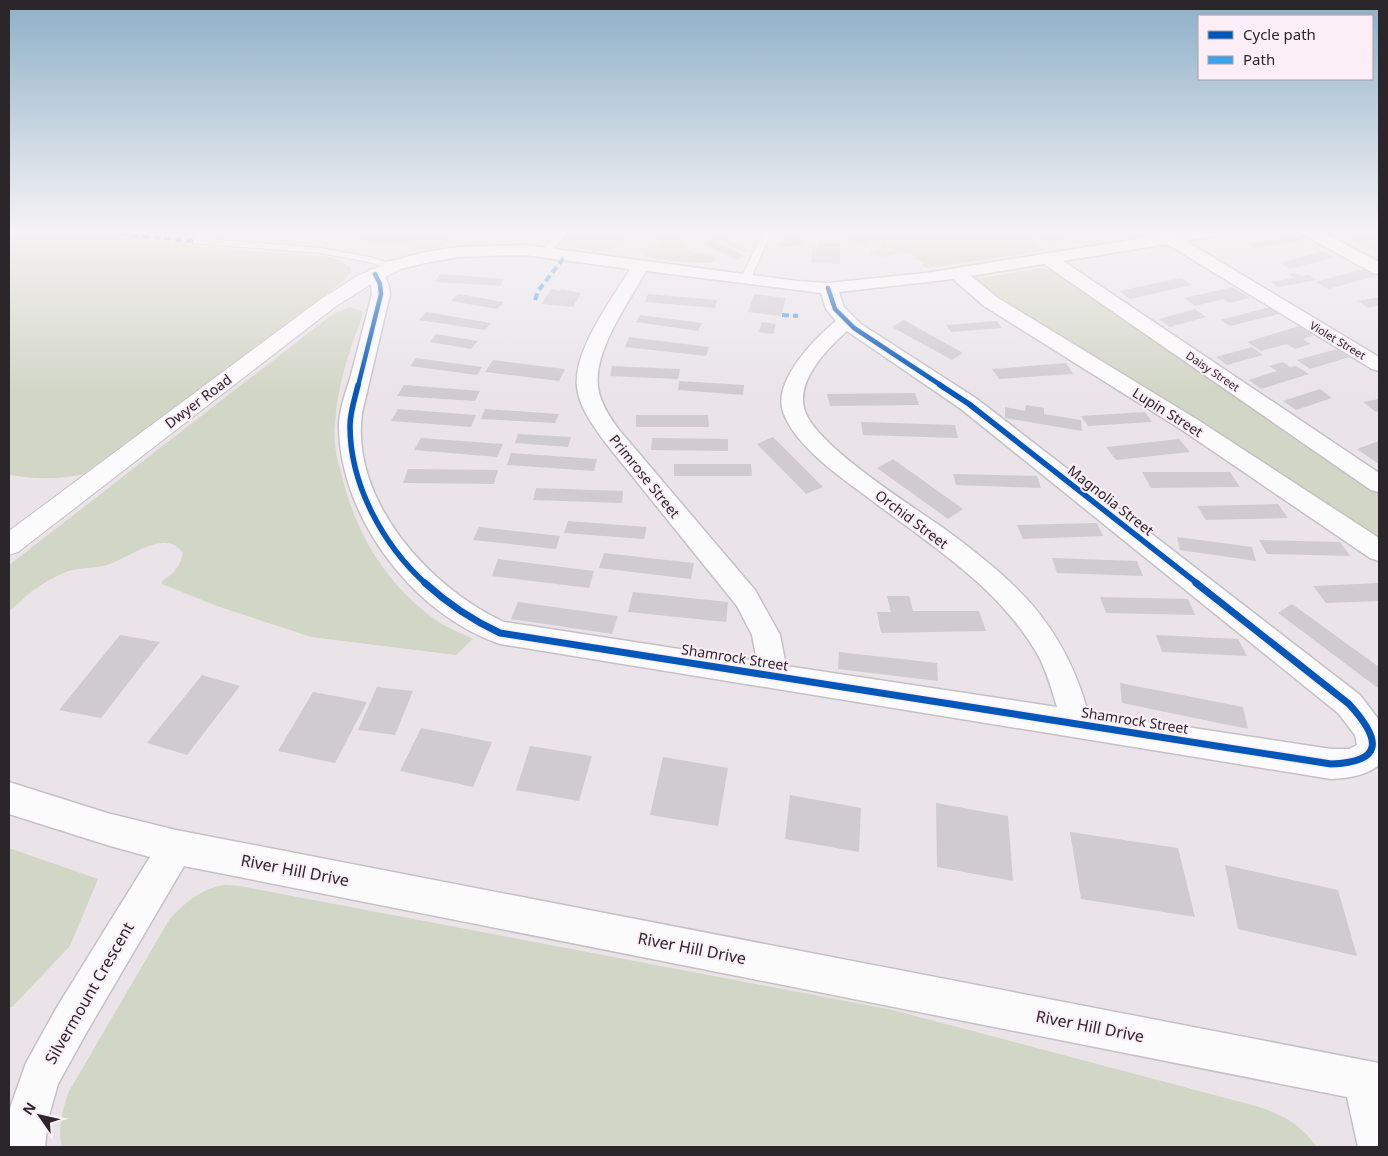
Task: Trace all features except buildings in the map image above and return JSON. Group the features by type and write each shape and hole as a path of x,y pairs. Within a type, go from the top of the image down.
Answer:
{"street":[{"name":"Dwyer Road","path":"9,545 317,311 363,283"},
{"name":"Shamrock Street","path":"380,283 381,294 352,414 350,426 352,452 366,499 394,549 429,589 461,615 479,625 500,633 1332,764 1349,765 1362,762 1373,749 1374,740"},
{"name":"Primrose Street","path":"631,283 593,352 587,380 592,401 603,424 612,436 746,598 766,634 774,676"},
{"path":"776,283 828,288 871,283"},
{"name":"Lupin Street","path":"969,283 992,302 1190,425 1379,551"},
{"name":"Daisy Street","path":"1084,283 1379,484"},
{"name":"Violet Street","path":"1244,283 1379,364"},
{"name":"Magnolia Street","path":"828,288 835,309 846,322 969,404 1320,680 1359,714 1370,729 1374,740"},
{"name":"Orchid Street","path":"846,322 818,348 795,386 792,396 795,417 802,428 839,463 983,573 1018,606 1044,639 1055,659 1064,680 1076,724"},
{"name":"River Hill Drive","path":"9,798 107,829 176,847 1371,1081"},
{"name":"Silvermount Crescent","path":"24,1147 26,1119 40,1077 71,1021 176,847"},
{"path":"1371,1081 1379,1146"}],"green space":[{"path":"9,283 341,283 84,474 55,478 9,475"},
{"path":"980,283 1071,283 1379,494 1379,542 1262,463 1002,302"},
{"path":"350,307 362,311 362,317 348,356 341,383 336,410 335,431 337,457 348,497 364,537 387,573 400,589 437,621 473,639 456,655 311,637 217,606 162,584 162,581 173,573 178,566 183,553 175,546 166,543 145,548 103,566 75,569 66,572 32,591 9,611 9,565 329,317"},
{"path":"9,848 98,879 70,946 12,1007 9,1007"},
{"path":"225,885 240,886 893,1010 1256,1106 1291,1121 1317,1147 62,1147 60,1127 68,1093 169,920 194,897 209,889"}],"marked path":[{"path":"535,300 538,291 544,283"},
{"path":"782,315 798,316"}],"cycle path":[{"path":"379,283 381,294 354,400 350,426 353,458 362,490 377,521 396,550 419,577 444,601 472,620 500,633 1331,764 1362,760 1369,754 1373,746 1372,737 1367,727 1349,704 969,404 854,328 835,309 828,288"}]}
